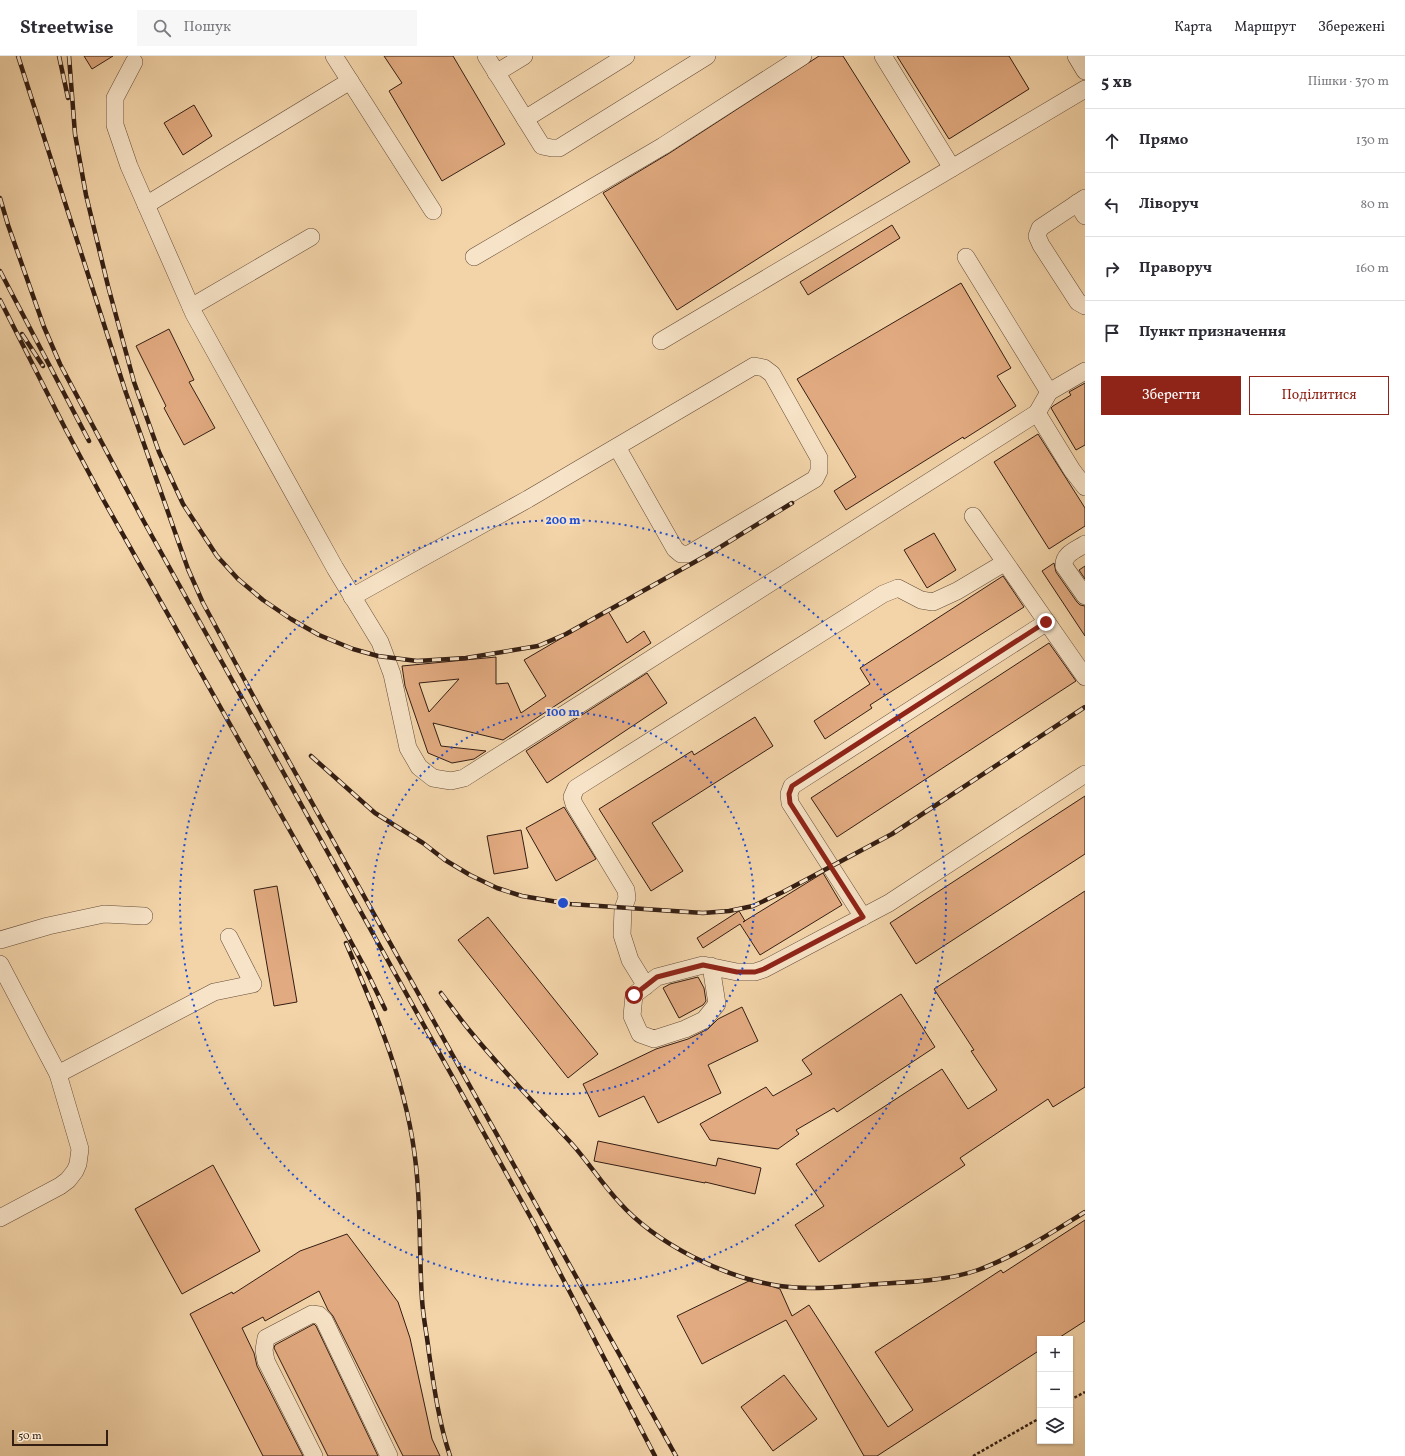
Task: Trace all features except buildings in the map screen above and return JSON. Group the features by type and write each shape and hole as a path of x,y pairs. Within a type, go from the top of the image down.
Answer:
{"street":[{"path":"334,56 433,211"},
{"path":"486,56 542,146 552,148 558,148 707,56"},
{"path":"496,73 524,56"},
{"path":"525,119 626,56"},
{"path":"474,257 663,146 803,56"},
{"path":"883,56 952,168"},
{"path":"1076,56 1085,71"},
{"path":"134,62 115,98 115,125 129,166 192,307 331,561 380,642 392,674 408,748 419,767 433,778 451,781 464,778 1037,413 1049,392 1085,371"},
{"path":"146,205 350,81"},
{"path":"661,341 1085,89"},
{"path":"1082,205 1040,228 1037,236 1041,245 1078,302 1085,306"},
{"path":"192,307 311,237"},
{"path":"966,257 1049,392"},
{"path":"352,597 528,499 754,366 764,368 772,374 819,458 819,471 815,479 689,554 681,554 675,549 617,447"},
{"path":"1037,413 1079,466 1085,487"},
{"path":"973,516 1004,563 1085,677"},
{"path":"1085,544 1067,556 1064,561 1064,566 1085,596"},
{"path":"646,986 630,960 622,935 623,909 628,898 626,890 574,804 572,797 576,788 883,594 898,588 921,600 933,602 957,591 1004,563"},
{"path":"863,917 790,803 789,794 792,786 1046,622"},
{"path":"710,966 717,1004 704,1020 685,1029 654,1039 640,1034 632,1016 634,995 657,977 703,965 710,966 737,972 755,972 764,969 895,899 1085,774"},
{"path":"0,940 48,926 104,914 144,916"},
{"path":"58,1074 214,992 253,984 229,937"},
{"path":"0,964 58,1074 80,1149 78,1164 68,1180 60,1186 0,1218"},
{"path":"314,1456 266,1361 264,1350 266,1338 312,1314 319,1315 324,1320 389,1456"}],"path":[{"path":"1073,1398 1085,1392"},
{"path":"973,1456 1037,1420"}],"railway":[{"path":"18,56 126,393 188,569 203,603 277,740 676,1456"},
{"path":"59,56 68,98"},
{"path":"69,56 75,134 86,195 108,286 134,382 159,452 183,504 217,556 238,579 263,600 291,619 319,635 353,649 378,656 417,661 466,658 538,646 566,634 709,554 792,503"},
{"path":"0,198 44,327 60,364 143,520 536,1227 655,1456"},
{"path":"0,271 89,441"},
{"path":"0,300 104,501 315,875 365,968 385,1009"},
{"path":"22,334 43,366"},
{"path":"311,756 375,813 423,843 445,860 470,875 497,888 522,896 570,904 703,913 729,911 753,906 783,892 892,834 1085,707"},
{"path":"346,943 380,1024 390,1052 399,1080 412,1137 418,1183 423,1312 437,1405 450,1456"},
{"path":"441,993 482,1046 572,1144 601,1181 634,1217 652,1232 693,1257 737,1275 759,1282 780,1286 812,1288 908,1282 951,1277 978,1270 1006,1258 1033,1244 1085,1212"}],"route":[{"path":"634,995 657,977 703,965 737,972 755,972 764,969 863,917 790,803 789,794 792,786 1046,622"}]}
